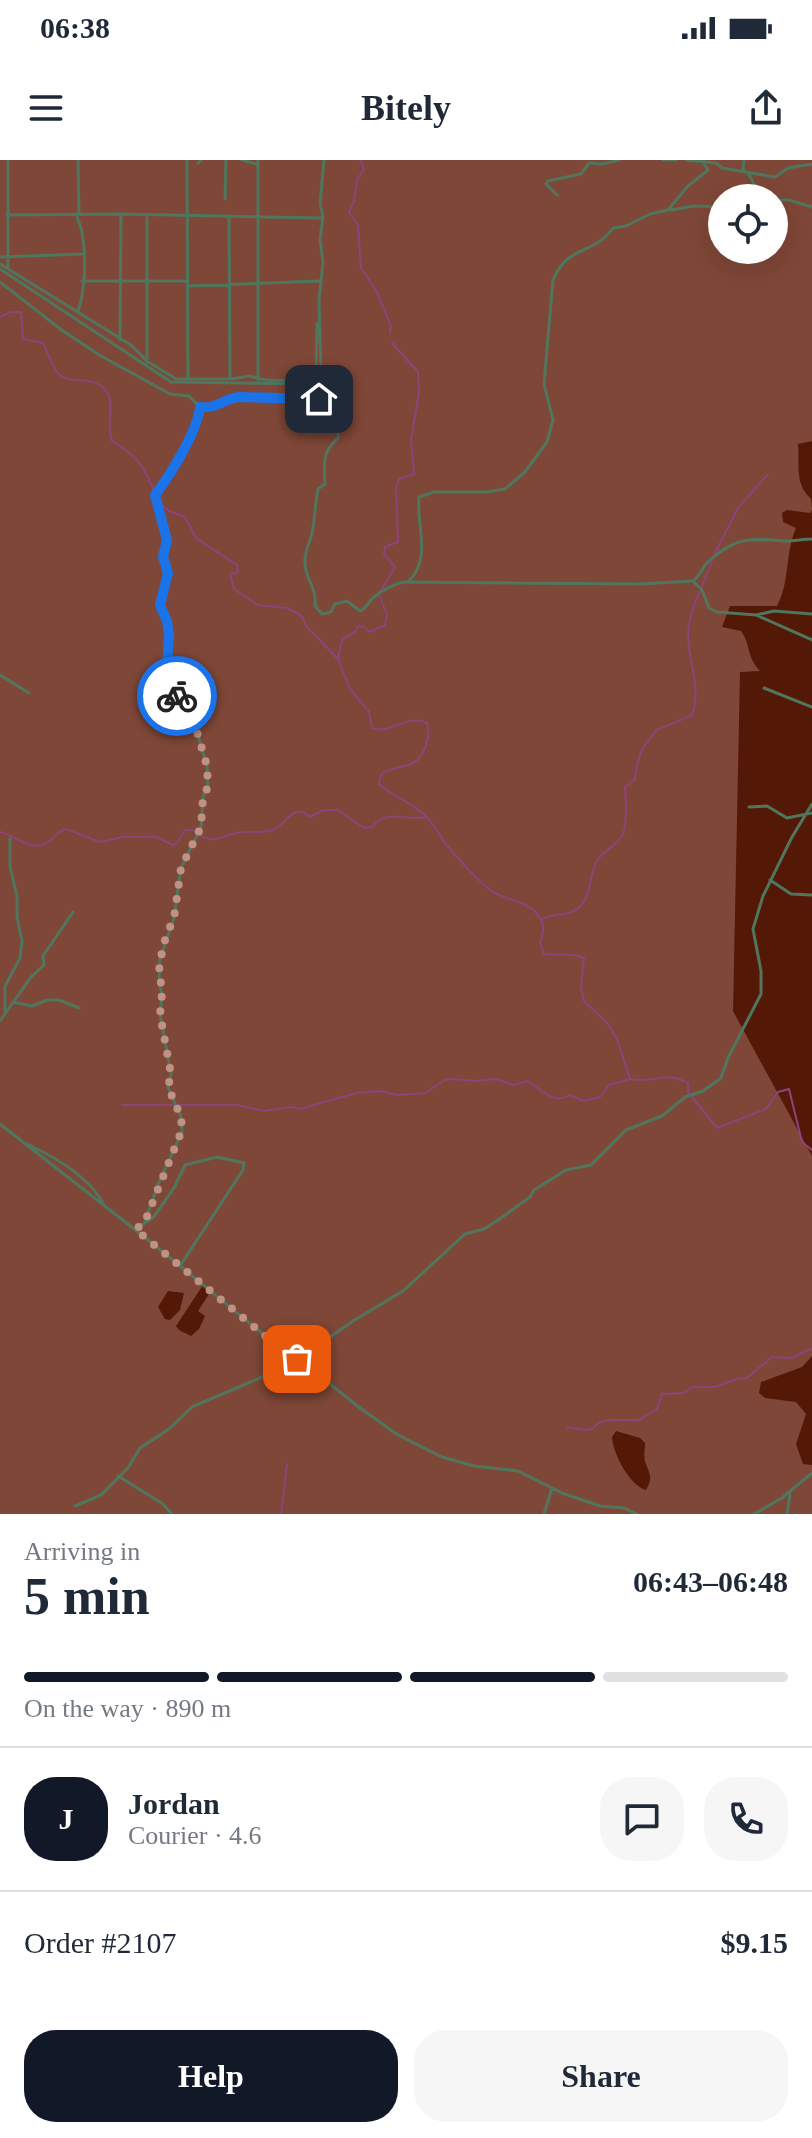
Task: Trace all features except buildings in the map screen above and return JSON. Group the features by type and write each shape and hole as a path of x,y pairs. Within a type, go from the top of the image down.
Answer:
{"street":[{"path":"8,160 8,272"},
{"path":"77,313 83,294 84,254 78,214 78,160"},
{"path":"187,160 188,379"},
{"path":"225,199 226,160"},
{"path":"242,160 258,162 258,381"},
{"path":"8,272 77,313 176,384 227,385 258,381 303,386 319,383 322,356 319,281 323,216 320,204 324,160"},
{"path":"557,195 546,184 548,181 581,174 589,163 619,160"},
{"path":"663,160 676,160"},
{"path":"686,160 716,163 722,168 775,177 788,168 812,164"},
{"path":"744,160 743,169 753,184"},
{"path":"663,211 670,208 688,186 707,171 703,162"},
{"path":"788,200 812,207"},
{"path":"407,582 418,571 420,564 422,534 419,497 434,492 505,489 525,472 550,438 553,420 544,384 553,280 560,264 572,254 603,241 613,228 663,211 708,206"},
{"path":"120,340 121,214"},
{"path":"7,215 321,218"},
{"path":"146,363 147,216"},
{"path":"229,217 230,379"},
{"path":"0,257 84,254"},
{"path":"0,266 97,328 131,345 146,363"},
{"path":"82,281 258,285 319,281"},
{"path":"0,282 101,356 170,394 189,396 200,407 217,407 227,399 239,397 326,400 337,412 338,439 328,447 324,464 325,484 318,489 312,536 305,548 305,569 314,587 315,606 322,614 329,613 335,604 347,601 360,611 366,609 375,596 392,585 407,582 640,584 693,581 707,562 743,540 812,539"},
{"path":"155,369 174,378 230,379 249,376 258,381"},
{"path":"144,1224 182,1132 181,1117 168,1087 171,1074 160,1014 162,994 159,965 174,918 181,868 201,827 203,797 208,787 207,766 195,725 178,698 167,667 169,635 160,605 168,573 163,557 167,540 155,495 169,479 181,451 197,427 200,407"},
{"path":"693,581 702,590 709,608 717,612 812,614"},
{"path":"756,615 812,640"},
{"path":"0,675 29,693"},
{"path":"764,688 812,707"},
{"path":"75,1506 101,1495 135,1458 140,1448 162,1434 192,1407 290,1365 392,1298 465,1234 484,1229 530,1197 534,1190 566,1170 591,1165 626,1130 662,1116 685,1097 703,1091 721,1078 723,1068 761,994 761,971 753,929 770,880 812,804"},
{"path":"749,807 767,806 787,818 812,813"},
{"path":"5,1013 5,986 22,952 17,896 10,867 10,839"},
{"path":"770,880 791,894 812,895"},
{"path":"0,1021 43,966 43,956 73,912"},
{"path":"13,1002 32,1006 47,1000 59,1000 79,1008"},
{"path":"0,1124 275,1344 386,1427 431,1453 474,1466 518,1471 593,1504 637,1514"},
{"path":"20,1140 63,1164 95,1190 105,1207"},
{"path":"135,1229 153,1218 185,1165 217,1157 244,1163 243,1170 214,1219 180,1266"},
{"path":"754,1514 791,1492 812,1473"},
{"path":"118,1476 163,1504 172,1514"},
{"path":"544,1514 552,1488"},
{"path":"787,1514 791,1492"},
{"path":"610,1514 611,1506"}],"shaded area":[{"path":"0,160 812,160 812,441 798,444 800,480 811,499 812,510 810,513 787,510 782,513 783,522 796,528 777,606 730,606 722,627 741,631 752,660 760,671 740,672 733,1011 812,1156 812,1356 802,1367 761,1382 759,1393 765,1398 796,1402 806,1414 796,1444 803,1464 812,1465 812,1514 0,1514","holes":["203,1285 209,1294 198,1311 205,1316 199,1329 191,1336 176,1326","168,1291 184,1293 180,1310 170,1320 165,1319 158,1307","616,1431 640,1438 645,1443 650,1477 646,1490 634,1482 623,1468 612,1437"]}],"waterway":[{"path":"360,160 364,169 357,180 349,212 358,225 361,268 377,292 391,326 390,333"},
{"path":"0,317 21,312 23,339 43,343 61,376 102,386 109,397 112,441 139,463 155,494"},
{"path":"338,658 342,639 355,632 358,626 365,627 369,632 385,625 387,615 379,594 395,567 384,554 385,547 398,542 396,488 399,479 414,474 411,440 419,392 418,372 392,343"},
{"path":"714,555 738,508 768,474"},
{"path":"159,503 185,517 196,538 237,565 238,572 230,574 234,589 258,605 287,608 302,616 306,626 338,659 350,689 369,712 372,728 386,729 412,721 427,723 427,740 420,757 411,764 384,772 379,784 425,815 454,854 489,889 532,909 540,917 543,924 540,942 544,954 584,958 581,987 584,1001 607,1023 617,1039 630,1079 666,1077 688,1083 688,1092 717,1128 766,1109 778,1092 789,1089 802,1142 812,1150"},
{"path":"541,920 573,911 582,904 595,864 622,835 626,815 625,787 635,779 644,746 656,730 692,715 696,695 689,625 712,561"},
{"path":"0,832 34,846 45,844 66,829 100,842 123,837 156,837 173,845 185,830 213,839 236,833 267,831 280,826 295,812 310,817 323,810 338,810 364,828 372,827 383,818 426,817"},
{"path":"122,1105 237,1105 264,1111 292,1107 300,1109 356,1093 425,1093 452,1079 495,1079 514,1085 528,1081 553,1097 570,1095 583,1101 600,1097 609,1085 630,1079"},
{"path":"567,1427 586,1430 610,1420 639,1420 657,1409 662,1394 684,1393 692,1387 715,1387 747,1378 772,1357 792,1358 812,1348"},
{"path":"281,1514 287,1464"}],"way so far":[{"path":"177,696 195,725 207,766 208,787 203,797 201,827 181,868 174,918 159,965 162,1033 171,1074 168,1087 181,1117 182,1130 144,1224 135,1229 297,1359"}],"route":[{"path":"177,696 167,667 169,635 160,605 168,573 163,557 167,540 155,495 169,479 181,451 197,427 200,407 217,407 227,399 239,397 319,399"}]}
